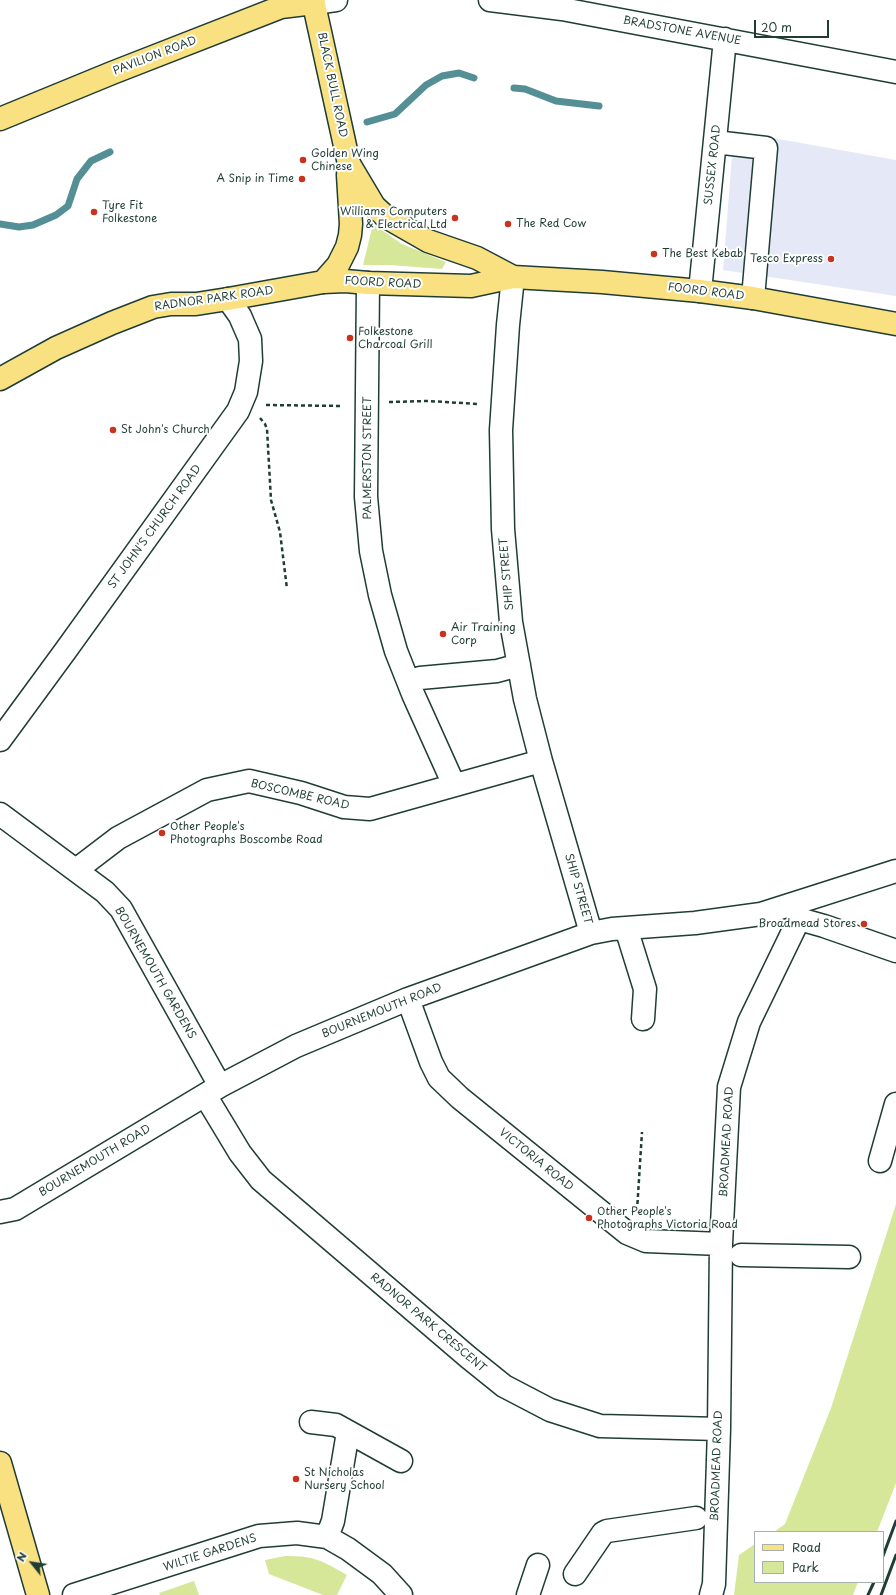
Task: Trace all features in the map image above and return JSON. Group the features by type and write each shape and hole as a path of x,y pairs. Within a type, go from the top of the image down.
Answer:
{"main road":[{"name":"PAVILION ROAD","path":"0,119 112,73 281,7 313,1"},
{"name":"BLACK BULL ROAD","path":"313,1 349,164 350,235 347,247 338,265 323,282"},
{"name":"FOORD ROAD","path":"349,164 374,206 386,216 428,242 477,258 513,277"},
{"name":"FOORD ROAD","path":"323,282 345,281 471,286 513,277 602,282 700,291 753,298 896,324"},
{"name":"RADNOR PARK ROAD","path":"0,379 56,348 141,311 171,304 196,304 323,282"},
{"path":"0,1463 38,1595"}],"street":[{"path":"313,1 336,0"},
{"name":"BRADSTONE AVENUE","path":"490,0 562,9 896,72"},
{"name":"SUSSEX ROAD","path":"700,291 725,39"},
{"path":"715,142 766,148 753,298"},
{"name":"SHIP STREET","path":"513,277 507,333 501,438 503,529 511,622 525,698 540,761 591,933"},
{"name":"PALMERSTON STREET","path":"368,283 366,497 371,551 380,595 396,650 413,694 454,785"},
{"name":"ST JOHN'S CHURCH ROAD","path":"0,740 238,411 246,392 251,361 250,339 240,316 228,299"},
{"path":"420,678 497,671 519,665"},
{"name":"BOSCOMBE ROAD","path":"76,870 118,838 207,790 249,781 301,793 344,807 370,809 540,761"},
{"name":"BOURNEMOUTH GARDENS","path":"0,814 105,892 121,909 213,1090"},
{"path":"798,911 896,871"},
{"path":"798,911 824,926 896,951"},
{"name":"BOURNEMOUTH ROAD","path":"0,1212 15,1209 213,1090 296,1046 408,999 591,933 612,929 695,923 761,914 798,911"},
{"name":"BROADMEAD ROAD","path":"711,1595 714,1584 719,1428 721,1244 729,1087 750,1022 798,911"},
{"path":"626,928 645,989 643,1019"},
{"name":"VICTORIA ROAD","path":"408,999 431,1062 439,1078 460,1098 627,1233 646,1241 721,1244"},
{"name":"RADNOR PARK CRESCENT","path":"213,1090 240,1153 261,1180 504,1386 550,1410 600,1426 719,1428"},
{"path":"880,1161 896,1104"},
{"path":"741,1255 849,1257"},
{"path":"311,1422 336,1425 401,1461"},
{"path":"327,1538 332,1521 348,1432"},
{"path":"575,1574 603,1533 607,1531 696,1518"},
{"name":"WILTIE GARDENS","path":"74,1595 259,1536 297,1533 327,1538 348,1549 382,1574 401,1595"},
{"path":"528,1595 538,1566"}],"path":[{"path":"368,407 374,403 382,402 428,401 481,404"},
{"path":"264,405 346,406"},
{"path":"260,417 267,429 271,500 280,532 287,589"},
{"path":"627,1233 637,1211 642,1132"}],"shaded area":[{"path":"734,131 896,160 896,296 723,270"}],"green space":[{"path":"373,224 402,244 446,262 442,269 390,265 363,265"},
{"path":"896,1204 896,1483 877,1531 775,1531 785,1524 831,1408"},
{"path":"754,1545 754,1583 858,1583 853,1595 734,1595 739,1555"},
{"path":"285,1556 304,1557 318,1560 347,1575 337,1595 323,1595 269,1574 265,1560"},
{"path":"194,1581 199,1595 160,1595 159,1593"}],"waterway":[{"path":"367,122 395,114 426,85 442,76 459,73 474,78"},
{"path":"514,88 525,89 556,101 599,106"},
{"path":"0,224 19,227 33,225 56,215 68,206 77,179 91,161 110,152"}],"railway":[{"path":"884,1553 896,1521"},
{"path":"881,1595 896,1555"},
{"path":"868,1595 874,1583"}],"place":[{"name":"Golden Wing Chinese","path":"303,160"},
{"name":"A Snip in Time","path":"302,179"},
{"name":"Tyre Fit Folkestone","path":"94,212"},
{"name":"Williams Computers & Electrical Ltd","path":"455,218"},
{"name":"The Red Cow","path":"508,224"},
{"name":"The Best Kebab","path":"654,254"},
{"name":"Tesco Express","path":"831,259"},
{"name":"Folkestone Charcoal Grill","path":"350,338"},
{"name":"St John's Church","path":"113,430"},
{"name":"Air Training Corp","path":"443,634"},
{"name":"Other People's Photographs Boscombe Road","path":"162,833"},
{"name":"Broadmead Stores","path":"864,924"},
{"name":"Other People's Photographs Victoria Road","path":"589,1218"},
{"name":"St Nicholas Nursery School","path":"296,1479"}]}
